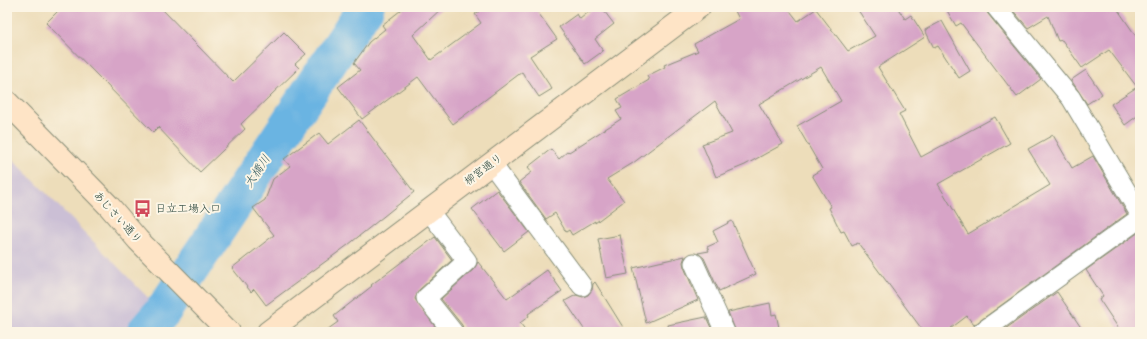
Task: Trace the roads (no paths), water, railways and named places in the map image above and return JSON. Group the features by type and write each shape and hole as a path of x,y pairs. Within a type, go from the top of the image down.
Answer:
{"street":[{"name":"柳宮通り","path":"268,332 699,7"},
{"path":"996,7 1071,98 1140,214"},
{"name":"あじさい通り","path":"7,102 109,206 138,240 230,332"},
{"path":"491,164 582,286"},
{"path":"429,210 467,261 426,298 453,332"},
{"path":"982,332 1140,218"},
{"path":"694,263 725,332"}],"waterway":[{"name":"大橋川","path":"145,332 163,311 366,7"}],"place":[{"name":"日立工場入口","path":"142,208"}]}
